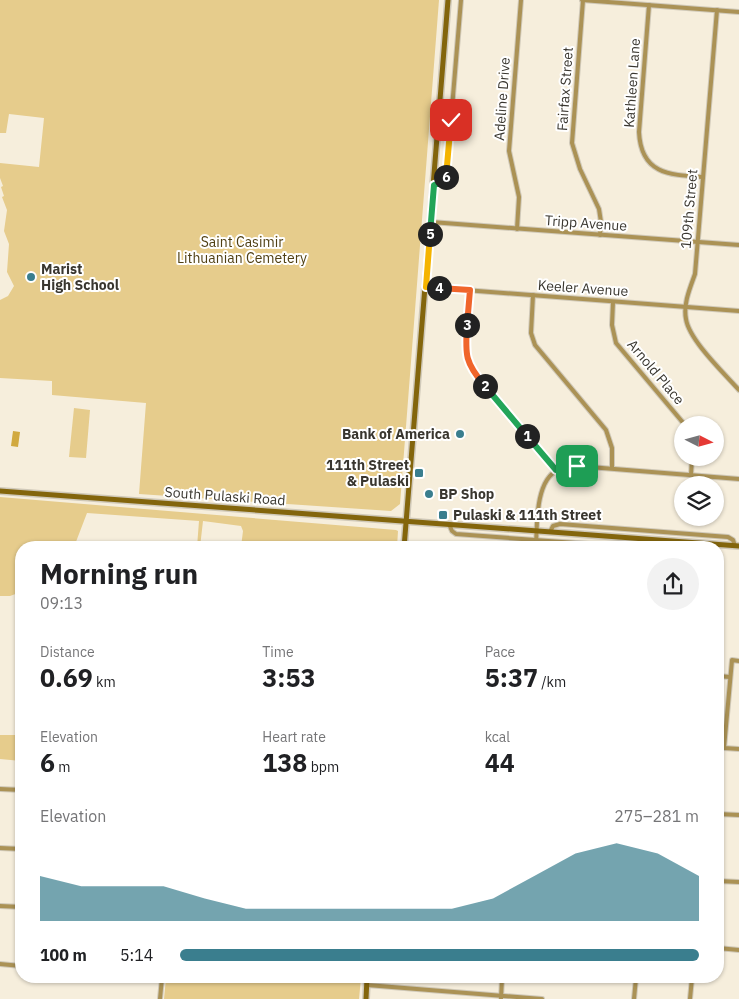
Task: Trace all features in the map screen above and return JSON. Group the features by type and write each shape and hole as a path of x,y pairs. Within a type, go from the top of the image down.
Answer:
{"main road":[{"path":"405,541 448,0"},
{"name":"South Pulaski Road","path":"0,490 668,541"},
{"name":"South Pulaski Road","path":"724,545 737,546"},
{"path":"366,999 367,985"}],"street":[{"path":"434,185 446,180 461,0"},
{"name":"Adeline Drive","path":"517,229 519,197 509,151 521,0"},
{"path":"583,0 739,12"},
{"name":"Fairfax Street","path":"583,0 572,143 580,169 599,209 600,235"},
{"name":"Kathleen Lane","path":"649,5 639,132 642,149 651,164 668,174 703,178"},
{"name":"109th Street","path":"717,10 695,274 685,318 699,344 739,390"},
{"name":"Tripp Avenue","path":"431,222 739,246"},
{"name":"Keeler Avenue","path":"426,287 739,311"},
{"path":"470,290 466,344 468,362 475,374 556,470"},
{"path":"534,296 531,333 535,345 606,430 612,448 612,468"},
{"name":"Arnold Place","path":"613,302 612,325 616,343 677,416"},
{"path":"536,540 543,485 556,470 577,466 739,479"},
{"path":"690,475 691,466"},
{"name":"South Pulaski Road","path":"449,524 452,531 456,534 549,541"},
{"name":"South Pulaski Road","path":"550,532 553,526 560,524 728,537 737,546"},
{"path":"739,660 732,660 724,748 739,749"},
{"path":"724,676 730,677"},
{"path":"0,789 15,790"},
{"path":"724,814 739,815"},
{"path":"0,848 15,849"},
{"path":"724,881 739,882"},
{"path":"0,906 15,907"},
{"path":"724,949 739,950"},
{"path":"0,964 15,965"},
{"path":"160,999 162,983"},
{"path":"501,997 502,983"},
{"path":"634,999 636,983"},
{"path":"690,999 692,983"},
{"path":"367,985 542,999"}],"green space":[{"name":"Saint Casimir Lithuanian Cemetery","path":"0,0 439,0 400,504 391,511 139,494 146,403 52,395 52,381 0,378 0,300 8,296 14,286 7,272 9,244 4,231 7,210 2,197 4,196 1,187 3,186 0,178 0,163 39,167 44,118 9,114 6,133 0,133"},
{"path":"74,408 90,410 86,458 69,457"},
{"path":"0,497 398,531 397,541 242,541 243,531 241,526 203,521 201,541 197,541 199,521 87,513 76,541 15,541 15,594 0,596"},
{"path":"0,735 15,735 15,760 0,759"},
{"path":"166,983 361,983 359,999 164,999"}],"shaded area":[{"path":"13,431 20,432 18,447 11,446"}],"place":[{"name":"Marist High School","path":"31,277"},
{"name":"Bank of America","path":"460,434"},
{"name":"111th Street & Pulaski","path":"419,473"},
{"name":"BP Shop","path":"429,494"},
{"name":"Pulaski & 111th Street","path":"443,515"}],"route":[{"path":"451,120 446,180 434,185 426,287 470,290 466,344 468,362 471,368 556,470 577,466"}]}
